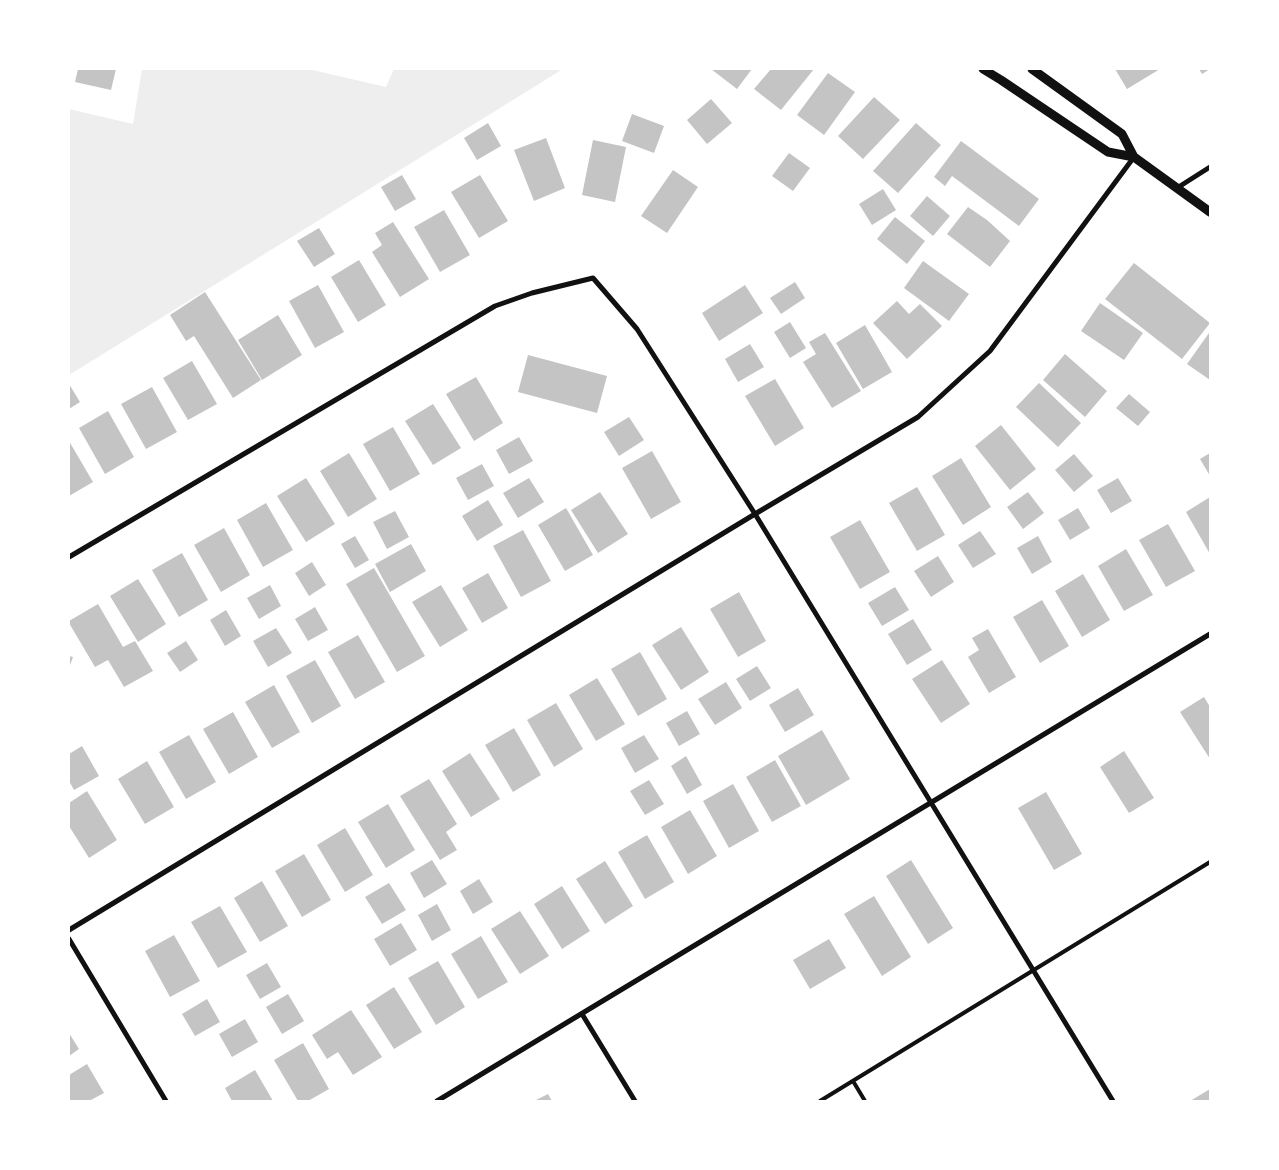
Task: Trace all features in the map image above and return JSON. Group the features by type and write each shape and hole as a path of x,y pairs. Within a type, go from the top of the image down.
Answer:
{"street":[{"path":"983,69 1108,152 1134,157 1210,212"},
{"path":"1032,69 1122,134 1134,157"},
{"path":"69,930 918,417 990,351 1134,157"},
{"path":"1177,188 1210,167"},
{"path":"69,558 495,306 532,293 593,278 638,329 755,514 1113,1101"},
{"path":"437,1101 1210,634"},
{"path":"69,939 166,1101"},
{"path":"582,1014 635,1101"}],"lane":[{"path":"820,1101 1210,862"},
{"path":"853,1081 865,1101"}],"shaded area":[{"path":"142,69 308,69 386,87 394,69 563,69 69,375 69,109 133,124"}],"building":[{"path":"78,69 116,69 111,90 75,82"},
{"path":"711,69 752,69 737,89"},
{"path":"771,69 814,69 781,110 754,89"},
{"path":"1115,69 1160,69 1127,89"},
{"path":"1199,69 1210,69 1202,74"},
{"path":"828,73 855,92 824,135 797,115"},
{"path":"874,97 900,120 863,159 838,136"},
{"path":"711,99 732,123 707,144 687,120"},
{"path":"632,114 664,126 654,153 622,141"},
{"path":"488,123 501,146 477,160 464,138"},
{"path":"916,123 941,145 898,193 873,171"},
{"path":"546,138 565,188 534,201 514,150"},
{"path":"593,140 626,147 615,202 582,195"},
{"path":"961,141 1039,199 1019,226 952,176 945,186 934,177"},
{"path":"789,153 810,168 793,191 772,176"},
{"path":"673,170 698,187 667,233 641,216"},
{"path":"402,175 416,199 395,211 381,187"},
{"path":"480,175 508,221 479,238 451,192"},
{"path":"883,189 896,210 872,225 859,204"},
{"path":"927,196 950,216 933,236 910,216"},
{"path":"968,207 987,220 1010,241 990,267 947,234"},
{"path":"444,210 470,255 440,272 414,227"},
{"path":"895,217 925,241 907,264 877,239"},
{"path":"393,222 429,279 400,297 372,252 382,245 375,233"},
{"path":"319,228 335,254 314,267 297,241"},
{"path":"359,260 386,305 358,322 331,277"},
{"path":"923,261 969,294 949,321 904,288"},
{"path":"1134,263 1210,323 1182,359 1105,299"},
{"path":"795,282 805,298 781,314 770,298"},
{"path":"318,285 344,332 315,348 289,301"},
{"path":"745,285 763,313 719,341 702,313"},
{"path":"205,292 261,380 233,398 194,336 186,341 170,315"},
{"path":"897,301 909,314 920,304 942,326 907,359 873,323"},
{"path":"1100,303 1143,333 1124,360 1081,331"},
{"path":"278,315 302,355 262,380 238,340"},
{"path":"790,322 806,348 790,358 774,332"},
{"path":"865,325 892,372 863,389 836,343"},
{"path":"825,333 861,391 832,408 803,362 816,354 809,342"},
{"path":"1210,334 1210,380 1187,364"},
{"path":"750,344 764,367 738,382 725,359"},
{"path":"1065,354 1107,391 1085,417 1043,380"},
{"path":"528,355 607,376 597,413 518,392"},
{"path":"192,361 217,404 188,420 163,378"},
{"path":"476,377 503,423 474,441 446,394"},
{"path":"775,379 804,428 775,446 745,396"},
{"path":"1039,383 1081,423 1058,447 1016,407"},
{"path":"69,384 80,402 69,409"},
{"path":"152,387 177,432 146,449 121,404"},
{"path":"1129,394 1150,412 1138,426 1116,408"},
{"path":"433,404 461,448 433,465 405,421"},
{"path":"108,411 134,457 105,474 79,428"},
{"path":"629,417 644,440 619,456 604,432"},
{"path":"1001,425 1036,469 1010,490 975,446"},
{"path":"393,427 420,474 390,491 363,444"},
{"path":"519,437 533,461 509,474 496,450"},
{"path":"69,441 93,482 69,496"},
{"path":"652,451 681,502 651,519 622,468"},
{"path":"349,453 377,499 348,517 320,471"},
{"path":"1210,453 1210,476 1200,459"},
{"path":"1074,454 1093,476 1074,492 1055,470"},
{"path":"961,458 991,507 963,525 932,476"},
{"path":"482,464 494,486 468,500 456,478"},
{"path":"306,478 335,524 306,542 277,496"},
{"path":"529,478 544,502 518,518 503,493"},
{"path":"1118,478 1132,501 1111,513 1097,490"},
{"path":"917,487 945,535 917,551 889,503"},
{"path":"600,492 628,534 598,553 571,510"},
{"path":"1028,492 1044,513 1023,529 1007,507"},
{"path":"1210,497 1210,554 1186,512"},
{"path":"488,500 503,525 477,541 462,516"},
{"path":"266,503 293,550 263,567 237,520"},
{"path":"566,508 593,555 565,571 538,525"},
{"path":"1078,508 1090,528 1070,540 1058,520"},
{"path":"395,511 409,537 387,549 373,522"},
{"path":"860,520 890,572 860,589 830,537"},
{"path":"1168,524 1195,571 1166,587 1139,540"},
{"path":"224,528 250,575 221,592 194,545"},
{"path":"523,530 551,581 521,597 493,546"},
{"path":"980,531 996,554 973,568 958,545"},
{"path":"355,536 369,560 355,568 341,544"},
{"path":"1038,536 1052,562 1032,574 1017,548"},
{"path":"411,544 426,571 390,592 375,564"},
{"path":"1126,549 1153,595 1124,611 1098,566"},
{"path":"182,553 208,600 179,617 152,570"},
{"path":"938,556 954,582 931,597 914,571"},
{"path":"312,562 326,585 309,596 295,573"},
{"path":"374,568 425,656 397,672 346,584"},
{"path":"488,573 508,608 482,623 462,588"},
{"path":"1083,574 1110,620 1082,637 1055,591"},
{"path":"138,579 166,624 138,642 110,596"},
{"path":"270,585 281,606 259,619 247,598"},
{"path":"441,585 468,630 440,647 412,602"},
{"path":"895,587 909,610 882,626 868,603"},
{"path":"739,592 766,641 738,657 710,609"},
{"path":"1042,600 1069,646 1040,663 1013,617"},
{"path":"98,604 123,647 135,641 153,671 124,687 108,660 95,667 69,623 69,621"},
{"path":"315,607 328,630 308,641 295,619"},
{"path":"226,610 241,636 225,646 210,620"},
{"path":"913,619 932,650 907,665 888,634"},
{"path":"681,627 709,672 681,690 652,645"},
{"path":"276,628 292,653 268,667 253,641"},
{"path":"988,629 1016,677 989,693 968,657 979,650 972,638"},
{"path":"358,635 385,682 355,699 328,652"},
{"path":"186,641 198,660 180,672 167,653"},
{"path":"640,652 667,699 638,716 611,669"},
{"path":"69,656 73,657 69,668"},
{"path":"315,660 341,706 312,723 286,676"},
{"path":"942,660 970,704 941,723 912,679"},
{"path":"757,666 771,688 750,701 736,679"},
{"path":"597,678 625,724 596,741 569,695"},
{"path":"726,682 742,708 715,725 698,699"},
{"path":"274,685 300,732 272,748 245,702"},
{"path":"798,688 814,715 785,732 769,705"},
{"path":"1204,697 1210,707 1210,759 1180,712"},
{"path":"556,703 583,749 554,767 527,720"},
{"path":"687,711 700,734 679,746 666,723"},
{"path":"233,712 258,757 229,774 203,729"},
{"path":"514,728 541,775 513,792 485,745"},
{"path":"822,730 850,779 806,805 778,756"},
{"path":"189,735 216,782 186,799 159,752"},
{"path":"644,735 659,759 635,773 621,748"},
{"path":"82,746 99,776 74,790 69,781 69,754"},
{"path":"1124,751 1154,798 1129,813 1100,767"},
{"path":"470,753 500,799 471,817 442,771"},
{"path":"686,756 702,785 687,794 671,766"},
{"path":"775,760 801,806 772,822 746,777"},
{"path":"147,761 174,807 145,824 118,779"},
{"path":"429,779 457,824 446,832 457,850 440,860 400,796"},
{"path":"649,780 664,804 645,815 630,791"},
{"path":"733,784 759,831 729,848 703,801"},
{"path":"87,791 117,840 89,858 69,826 69,803"},
{"path":"1046,792 1082,854 1054,870 1018,808"},
{"path":"388,804 415,850 386,868 358,822"},
{"path":"690,810 717,856 688,874 661,827"},
{"path":"345,828 373,875 345,892 317,845"},
{"path":"647,835 674,882 645,899 618,852"},
{"path":"304,854 331,900 302,917 275,871"},
{"path":"432,860 447,884 424,898 410,873"},
{"path":"911,860 953,928 928,944 886,876"},
{"path":"605,861 633,906 605,924 576,879"},
{"path":"479,879 493,902 473,914 460,891"},
{"path":"262,881 288,926 260,942 234,898"},
{"path":"389,883 406,910 382,924 365,897"},
{"path":"562,886 590,931 562,949 534,904"},
{"path":"874,896 911,957 882,976 844,914"},
{"path":"437,904 451,930 432,941 418,915"},
{"path":"220,906 247,952 218,968 191,922"},
{"path":"520,911 549,956 520,974 491,929"},
{"path":"401,923 417,950 390,966 374,939"},
{"path":"174,935 200,981 170,997 145,951"},
{"path":"481,936 508,982 478,999 451,954"},
{"path":"829,939 846,968 810,989 793,960"},
{"path":"438,961 465,1007 436,1025 408,978"},
{"path":"267,963 281,987 260,999 246,975"},
{"path":"394,987 422,1032 394,1049 366,1005"},
{"path":"288,994 304,1021 282,1034 266,1007"},
{"path":"207,999 220,1022 195,1036 182,1014"},
{"path":"351,1010 382,1057 353,1075 338,1052 327,1059 312,1035"},
{"path":"245,1019 258,1042 232,1057 219,1034"},
{"path":"69,1033 79,1049 69,1056"},
{"path":"303,1043 329,1089 308,1101 298,1101 274,1060"},
{"path":"87,1064 104,1093 89,1101 69,1101 69,1075"},
{"path":"255,1070 273,1101 232,1101 225,1088"},
{"path":"1210,1089 1210,1101 1190,1101"},
{"path":"548,1094 552,1101 534,1101"}]}
